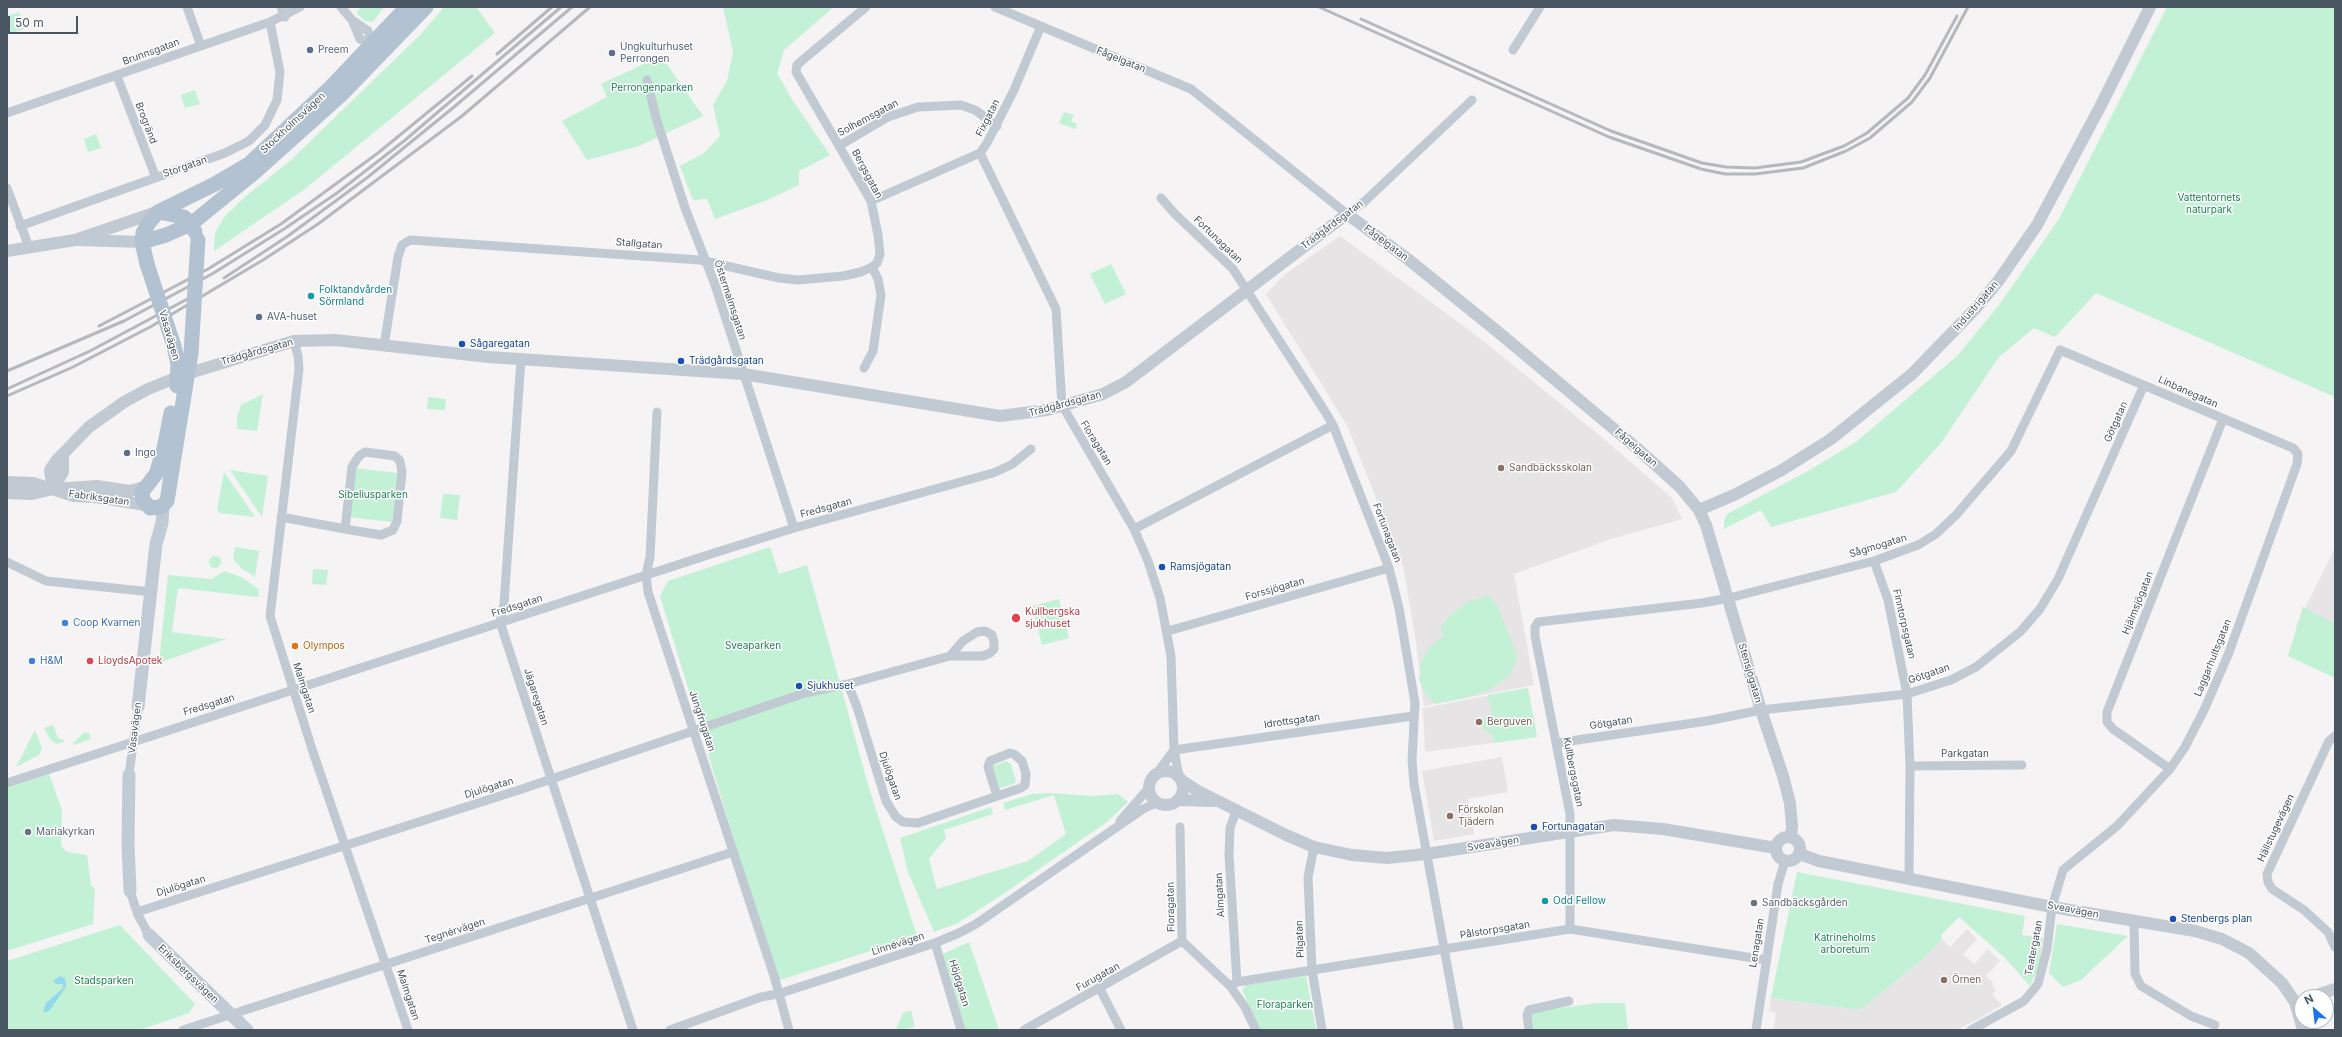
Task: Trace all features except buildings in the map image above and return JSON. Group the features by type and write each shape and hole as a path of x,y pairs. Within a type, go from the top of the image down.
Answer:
{"main road":[{"name":"Stockholmsvägen","path":"142,242 166,235 191,224 279,152 377,50 406,7"},
{"name":"Stockholmsvägen","path":"158,212 215,184 249,164 331,87 377,50 426,7"},
{"path":"198,240 209,210"},
{"path":"142,242 148,224 158,212 176,214 191,224 198,240"},
{"name":"Vasavägen","path":"138,707 152,592 156,544 157,503 191,353 198,240"},
{"name":"Vasavägen","path":"142,242 147,264 174,346 178,364 178,383 169,450 156,474 146,486 142,495 157,503"},
{"path":"146,486 160,483 166,488 157,503"},
{"name":"Vasavägen","path":"129,775 128,844 130,891"},
{"name":"Eriksbergsvägen","path":"150,935 247,1030"}],"street":[{"path":"187,7 201,46"},
{"path":"281,7 284,17"},
{"name":"Brunnsgatan","path":"7,112 117,76 284,17 300,7"},
{"path":"341,7 352,20 360,39 377,50"},
{"name":"Bergsgatan","path":"866,7 805,58 797,67 799,79 871,202 878,235 880,254 877,263 872,267"},
{"name":"Fågelgatan","path":"995,7 1191,89 1498,332 1638,449 1680,487 1699,510"},
{"path":"1513,50 1540,7"},
{"name":"Industrigatan","path":"1699,510 1734,495 1831,439 1912,374 1972,313 1999,280 2037,225 2093,120 2150,7"},
{"name":"Storgatan","path":"20,226 156,178 239,147 249,141 265,125 277,100 280,72 270,22"},
{"name":"Fixgatan","path":"980,153 997,126 1041,26"},
{"name":"Brogränd","path":"117,76 156,178"},
{"name":"Östermalmsgatan","path":"647,80 656,118 685,208 706,262 794,528"},
{"name":"Trädgårdsgatan","path":"53,489 63,472 63,455 89,427 124,402 148,389 201,369 294,341 335,340 521,359 743,374 1000,416 1029,414 1104,394 1126,382 1364,202 1472,100"},
{"name":"Solhemsgatan","path":"839,146 888,118 918,107 961,105 975,110 997,126"},
{"path":"871,202 980,153"},
{"name":"Floragatan","path":"980,153 1056,309 1062,405 1134,529 1148,561 1160,598 1168,631 1173,674 1174,750 1180,778"},
{"path":"7,188 20,226 30,247"},
{"name":"Fortunagatan","path":"1161,198 1233,269 1333,425 1389,568 1399,608 1415,703 1413,716 1412,760 1414,784 1459,1030"},
{"path":"7,251 75,240 158,212"},
{"path":"75,240 142,242"},
{"name":"Stallgatan","path":"384,346 402,245 408,241 417,240 706,262 779,278 798,280 843,276 872,267"},
{"path":"864,368 873,351 880,295 878,279 872,267"},
{"name":"Malmgatan","path":"294,341 298,356 299,369 270,616 345,845 408,1030"},
{"name":"Sågmogatan","path":"1538,622 1728,598 1874,561 1918,545 1936,534 1956,515 2011,451 2060,350 2144,385"},
{"name":"Jägaregatan","path":"521,359 504,604 500,622 633,1030"},
{"name":"Linbanegatan","path":"2144,385 2223,419"},
{"name":"Götgatan","path":"1556,743 1707,721 1761,710 1907,694 1940,684 1976,667 2020,632 2040,609 2058,580 2144,385"},
{"name":"Jungfrugatan","path":"657,412 650,557 646,575 648,592 775,979 789,1030"},
{"name":"Laggarhultsgatan","path":"2052,907 2063,870 2117,826 2170,769 2184,747 2205,708 2228,655 2297,464 2298,454 2293,448 2223,419"},
{"name":"Hjälmsjögatan","path":"2170,769 2113,729 2107,722 2106,712 2223,419"},
{"path":"1134,529 1333,425"},
{"name":"Fredsgatan","path":"7,783 794,528 993,473 1010,465 1031,449"},
{"path":"281,517 345,529 381,535 393,530 396,521 402,472 400,461 395,456 365,452 358,456 352,467 345,529"},
{"name":"Fabriksgatan","path":"7,482 33,483 74,496 157,503"},
{"name":"Fabriksgatan","path":"7,493 32,494 53,489 96,486 130,491 146,486"},
{"name":"Stensjögatan","path":"1699,510 1706,524 1790,803 1792,826 1791,838"},
{"name":"Finntorpsgatan","path":"1874,561 1880,574 1888,600 1907,694"},
{"path":"7,562 46,580 152,592"},
{"name":"Forssjögatan","path":"1168,631 1389,568"},
{"name":"Kullbergsgatan","path":"1538,622 1535,627 1535,636 1556,743 1571,831 1570,929"},
{"name":"Djulögatan","path":"137,912 551,779 805,693 848,684 950,656 984,656 994,649 992,635 985,631 977,632 963,641 950,656"},
{"name":"Djulögatan","path":"848,684 857,707 886,801 896,817 910,824 918,823 997,796 1025,785 1026,774 1022,761 1014,754 1010,753 990,760 988,767 997,796"},
{"path":"1907,694 1910,766 1909,878"},
{"name":"Vasavägen","path":"129,775 138,707"},
{"name":"Idrottsgatan","path":"1174,750 1413,716"},
{"name":"Hällstugevägen","path":"2335,736 2329,741 2267,874 2268,882 2272,889 2332,930 2335,947"},
{"path":"1158,772 1170,771 1180,778 1183,792 1178,800 1166,805 1156,802 1151,797 1148,789 1149,781 1158,772 1174,750"},
{"name":"Parkgatan","path":"1910,766 2022,765"},
{"name":"Sveavägen","path":"1180,778 1198,791 1220,800 1286,835 1314,847 1352,855 1387,858 1426,854 1571,831 1631,825 1776,848"},
{"name":"Linnévägen","path":"1111,831 1148,789"},
{"name":"Sveavägen","path":"1178,800 1220,800"},
{"name":"Linnévägen","path":"670,1030 761,997 778,994 936,944 976,924 1111,831 1156,802"},
{"name":"Almgatan","path":"1234,984 1229,855 1230,828 1237,809"},
{"name":"Floragatan","path":"1180,827 1182,941 1234,984 1256,1030"},
{"path":"1791,838 1799,844 1800,854 1794,860 1786,861 1778,856 1776,848 1780,841 1791,838"},
{"name":"Pilgatan","path":"1314,847 1308,877 1312,970 1322,1030"},
{"name":"Tegnérvägen","path":"183,1030 733,852"},
{"name":"Sveavägen","path":"1800,854 1819,861 2052,907 2134,922 2195,931 2222,939 2249,953 2266,967 2294,996"},
{"name":"Lenagatan","path":"1756,1030 1778,884 1786,861"},
{"name":"Vasavägen","path":"130,891 137,912"},
{"name":"Teatergatan","path":"1971,1030 2024,1001 2038,984 2046,949 2052,907"},
{"name":"Eriksbergsvägen","path":"137,912 150,935"},
{"path":"2134,922 2135,974 2141,986 2191,1016 2215,1025"},
{"name":"Pålstorpsgatan","path":"1234,984 1312,970 1570,929 1766,960"},
{"name":"Furugatan","path":"1024,1030 1100,989 1182,941"},
{"name":"Höjdgatan","path":"936,944 962,1030"},
{"path":"1100,989 1120,1030"},
{"path":"1529,1030 1527,1015 1529,1010 1569,1002"}],"shaded area":[{"name":"Sandbäcksskolan","path":"1340,236 1476,335 1604,439 1672,498 1682,519 1611,539 1514,574 1534,685 1424,706 1415,635 1403,567 1348,427 1266,294 1284,275"},
{"path":"2335,548 2335,643 2296,626"},
{"name":"Berguven","path":"1528,688 1537,737 1425,752 1423,708"},
{"name":"Förskolan Tjädern","path":"1502,757 1508,792 1468,799 1474,834 1434,841 1422,771"},
{"name":"Örnen","path":"1967,929 1977,939 1963,954 1974,964 1988,949 2000,961 1986,976 1994,984 1992,986 1996,990 1992,994 2002,1005 1977,1020 1956,1030 1773,1030 1776,1013 1769,1011 1771,998 1860,1010 1923,959 1942,939 1950,947"}],"green space":[{"path":"361,7 384,7 373,22 365,21 356,13"},
{"path":"444,7 476,7 495,33 305,189 214,251 215,233 225,216 246,196 290,161 422,33"},
{"path":"723,7 834,7 784,50 777,73 791,98 830,155 799,171 799,185 765,201 715,219 707,199 693,200 680,166 704,153 720,136 713,105 727,81 733,52"},
{"name":"Vattentornets naturpark","path":"2167,7 2335,7 2335,397 2096,293 2055,337 2034,328 1999,357 1941,443 1896,492 1771,527 1761,510 1724,529 1724,521 1727,514 1808,471 1856,442 1957,356 1999,305 2059,219"},
{"path":"19,12 24,29 7,35 7,16"},
{"name":"Perrongenparken","path":"661,56 703,116 639,146 587,160 562,121 607,97 601,84"},
{"path":"195,90 200,104 185,108 181,95"},
{"path":"1064,112 1074,115 1071,121 1077,124 1075,129 1059,123"},
{"path":"96,134 101,148 88,152 84,139"},
{"path":"1111,264 1126,294 1105,304 1090,274"},
{"path":"263,394 257,431 237,429 237,417 241,405"},
{"path":"428,397 446,399 445,410 427,409"},
{"name":"Sibeliusparken","path":"354,468 398,473 392,522 348,517"},
{"path":"230,470 268,476 262,517"},
{"path":"224,472 255,517 220,513 217,510"},
{"path":"443,494 460,495 457,520 440,518"},
{"path":"235,547 259,551 255,577 241,568 233,559"},
{"name":"Sveaparken","path":"770,547 779,574 807,565 869,788 917,936 777,981 660,596 668,581"},
{"path":"215,556 219,558 221,562 219,566 215,568 211,566 209,562 211,558"},
{"path":"313,569 328,570 326,585 312,584"},
{"path":"225,571 243,578 259,590 258,597 178,588 172,632 226,639 159,663 168,575 211,579"},
{"path":"1488,596 1496,603 1515,650 1516,661 1510,675 1490,690 1465,698 1435,704 1424,691 1419,679 1421,662 1429,648 1443,637 1441,627 1451,614 1470,601"},
{"path":"1059,599 1069,638 1042,645 1032,606"},
{"path":"2303,607 2335,624 2335,678 2288,656"},
{"path":"1528,688 1537,737 1494,743 1493,735 1482,728 1481,719 1492,715 1488,695"},
{"path":"53,725 57,736 59,739 63,739 64,742 56,744 50,739 44,728"},
{"path":"35,730 42,748 39,755 16,767"},
{"path":"85,732 89,733 91,739 74,745 73,743"},
{"path":"1006,761 1011,764 1016,782 1000,788 996,786 992,769 993,766"},
{"path":"49,774 62,810 61,846 67,852 87,855 91,885 95,889 93,924 7,951 7,788"},
{"path":"1050,793 1093,796 1118,794 1128,802 1107,822 1003,894 958,923 934,932 908,872 900,838 991,807 993,814 944,830 946,838 929,859 937,889 1028,861 1066,834 1054,795 1005,810 1003,803 1032,794"},
{"name":"Katrineholms arboretum","path":"1797,872 2025,916 2022,935 2043,938 2039,965 2030,986 2004,957 1959,917 1941,935 1942,939 1923,959 1860,1010 1771,998"},
{"path":"2057,924 2128,936 2081,980 2063,987 2049,973"},
{"name":"Stadsparken","path":"120,925 195,1004 189,1013 140,1030 7,1030 7,961"},
{"path":"969,942 999,1030 966,1030 964,1027 943,954"},
{"name":"Floraparken","path":"1306,976 1316,1030 1261,1030 1242,990 1246,985"},
{"path":"1598,1003 1625,1003 1628,1030 1534,1030 1531,1012"},
{"path":"911,1010 915,1027 896,1030 903,1013"}],"water":[{"path":"60,976 65,978 66,987 49,1011 43,1013 46,1003 63,988 63,984 56,984 53,981"}],"railway":[{"path":"497,54 552,7"},
{"path":"7,371 124,321 212,274 284,229 337,193 404,141 561,7"},
{"path":"224,278 288,236 368,177 454,107 572,7"},
{"path":"7,396 73,367 152,326 263,260 318,224 462,116 590,7"},
{"path":"1319,7 1609,137 1701,169 1725,174 1755,174 1803,168 1846,151 1870,138 1912,102 1930,78 1968,7"},
{"path":"1361,19 1611,131 1702,163 1726,167 1755,168 1801,162 1844,146 1867,133 1908,98 1925,75 1957,16"},
{"path":"99,326 208,269 281,224 378,153 472,76"},
{"path":"7,389 90,351 193,296"}],"place":[{"name":"Preem","path":"310,50"},
{"name":"Ungkulturhuset Perrongen","path":"612,53"},
{"name":"Folktandvården Sörmland","path":"311,296"},
{"name":"AVA-huset","path":"259,317"},
{"name":"Sågaregatan","path":"462,344"},
{"name":"Trädgårdsgatan","path":"681,361"},
{"name":"Ingo","path":"127,453"},
{"name":"Sandbäcksskolan","path":"1501,468"},
{"name":"Ramsjögatan","path":"1162,567"},
{"name":"Kullbergska sjukhuset","path":"1016,618"},
{"name":"Coop Kvarnen","path":"65,623"},
{"name":"Olympos","path":"295,646"},
{"name":"H&M","path":"32,661"},
{"name":"LloydsApotek","path":"90,661"},
{"name":"Sjukhuset","path":"799,686"},
{"name":"Berguven","path":"1479,722"},
{"name":"Förskolan Tjädern","path":"1450,816"},
{"name":"Fortunagatan","path":"1534,827"},
{"name":"Mariakyrkan","path":"28,832"},
{"name":"Odd Fellow","path":"1545,901"},
{"name":"Sandbäcksgården","path":"1754,903"},
{"name":"Stenbergs plan","path":"2173,919"},
{"name":"Örnen","path":"1944,980"}]}
